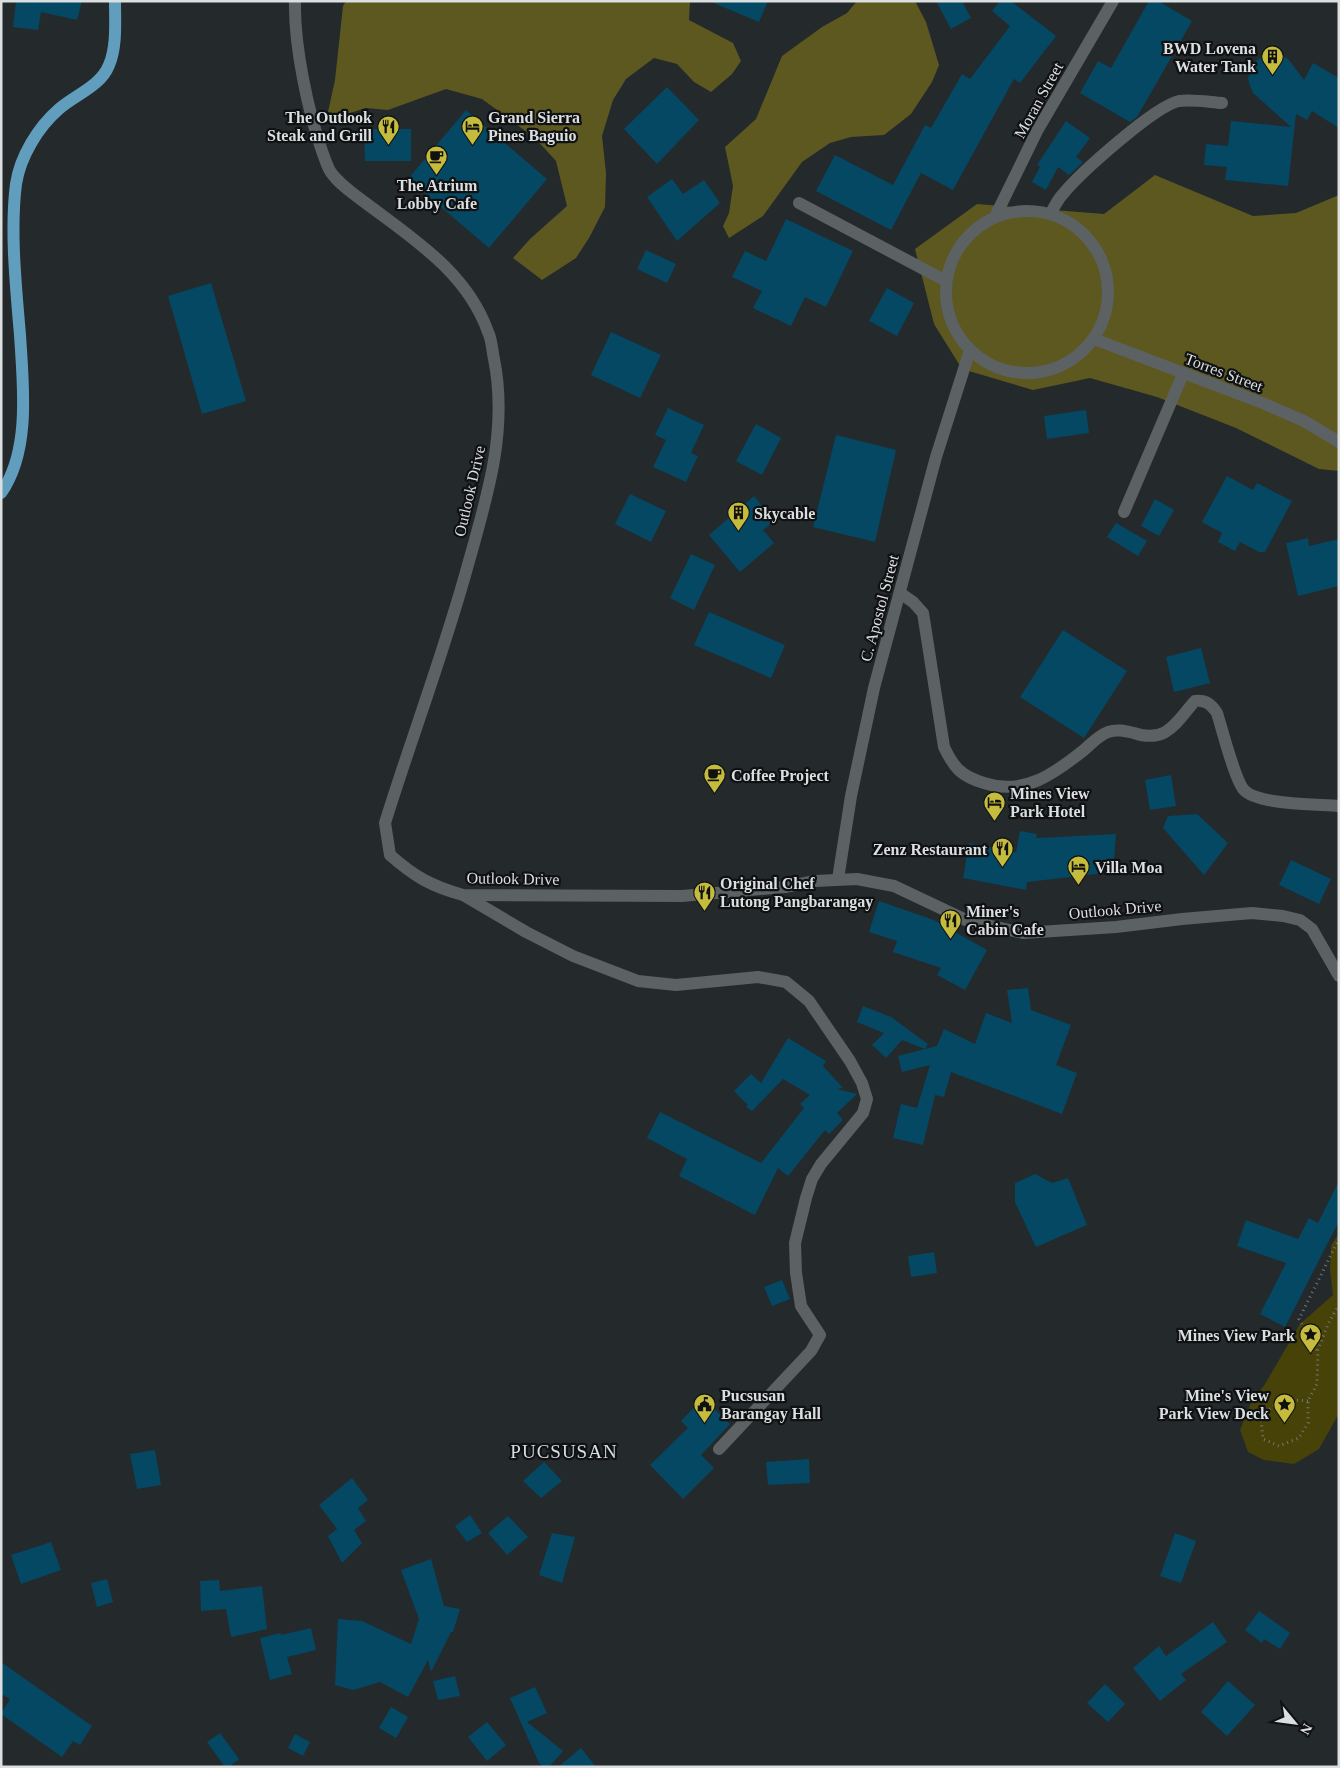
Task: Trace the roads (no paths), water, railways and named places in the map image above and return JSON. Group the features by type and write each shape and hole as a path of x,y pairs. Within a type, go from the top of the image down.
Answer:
{"main road":[{"path":"1,493 12,473 18,456 22,427 23,381 14,226 16,183 21,164 32,142 46,123 59,109 102,78 109,65 113,45 115,1"}],"street":[{"name":"Outlook Drive","path":"295,1 295,19 315,132 330,171 348,190 435,257 458,279 476,304 489,334 497,372 500,421 485,506 454,618 385,823 390,855 417,877 440,888 463,895 682,896 786,887 815,881 857,879 894,886 968,921 1023,933 1116,927 1252,913 1283,916 1300,920 1312,929 1339,976"},
{"name":"Moran Street","path":"995,217 1037,131 1113,1"},
{"path":"1051,213 1062,194 1092,166 1136,128 1165,107 1180,101 1222,103"},
{"path":"799,203 946,281"},
{"path":"1032,210 1051,213 1078,227 1098,251 1108,280 1107,311 1094,339 1068,363 1034,374 999,369 970,350 955,330 947,306 946,281 955,255 972,232 995,217 1013,211 1032,210"},
{"name":"Torres Street","path":"1094,339 1265,404 1304,421 1339,442"},
{"name":"C. Apostol Street","path":"838,879 851,796 874,688 936,457 970,350"},
{"path":"1124,512 1184,374"},
{"path":"900,593 913,602 923,613 944,747 950,761 958,771 974,780 993,786 1017,787 1046,778 1060,769 1098,737 1110,731 1124,730 1147,737 1168,732 1180,721 1195,701 1203,700 1212,706 1217,713 1237,776 1244,790 1256,798 1339,806"},
{"path":"463,895 526,932 573,956 638,981 676,985 758,977 786,982 809,1001 850,1060 862,1083 866,1099 862,1113 821,1164 812,1179 795,1243 796,1273 801,1306 820,1335 811,1351 719,1449"}],"place":[{"name":"BWD Lovena Water Tank","path":"1272,76"},
{"name":"The Outlook Steak and Grill","path":"388,145"},
{"name":"Grand Sierra Pines Baguio","path":"472,145"},
{"name":"The Atrium Lobby Cafe","path":"437,175"},
{"name":"Skycable","path":"738,532"},
{"name":"Coffee Project","path":"715,794"},
{"name":"Mines View Park Hotel","path":"994,821"},
{"name":"Zenz Restaurant","path":"1003,868"},
{"name":"Villa Moa","path":"1079,886"},
{"name":"Original Chef Lutong Pangbarangay","path":"704,911"},
{"name":"Miner's Cabin Cafe","path":"950,939"},
{"name":"Mines View Park","path":"1311,1354"},
{"name":"Pucsusan Barangay Hall","path":"705,1423"},
{"name":"Mine's View Park View Deck","path":"1285,1423"}],"district":[{"name":"PUCSUSAN","path":"564,1451"}]}
